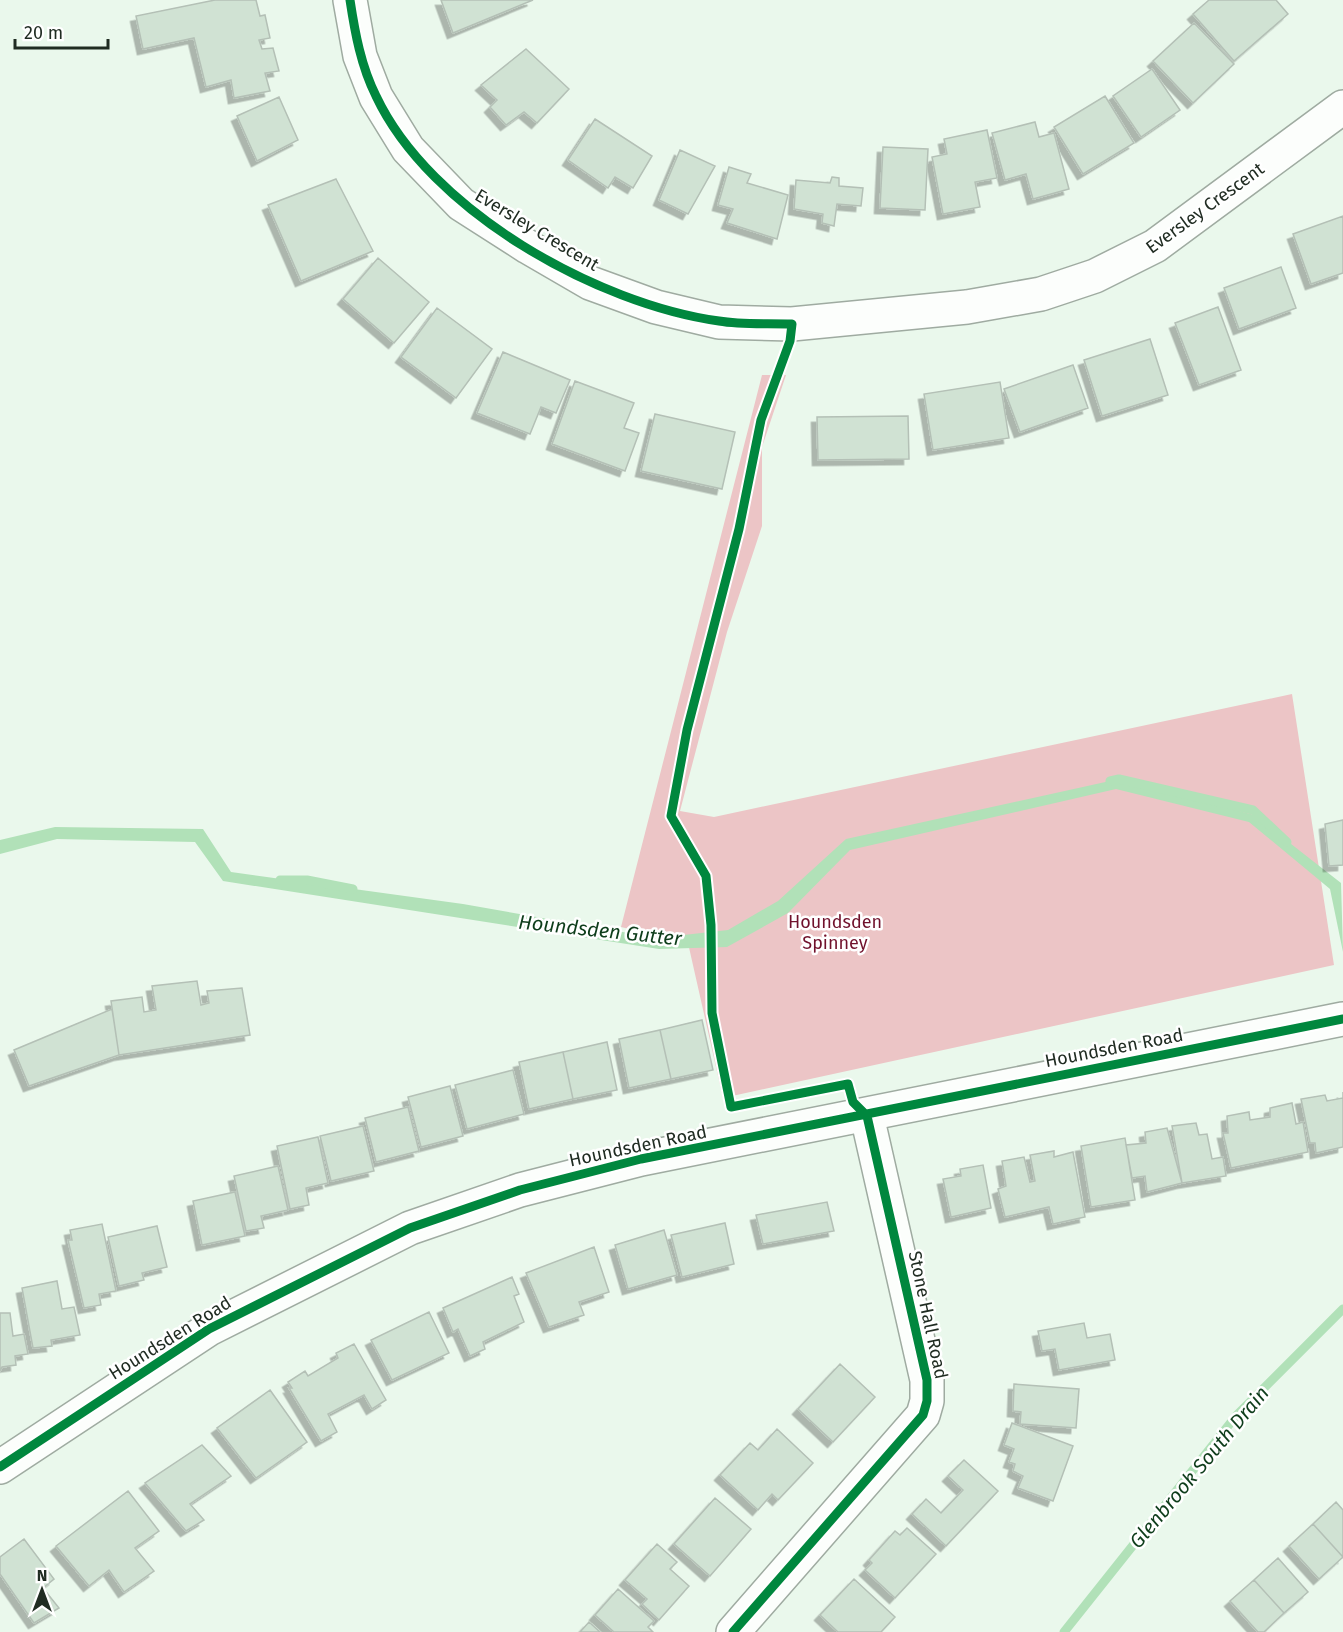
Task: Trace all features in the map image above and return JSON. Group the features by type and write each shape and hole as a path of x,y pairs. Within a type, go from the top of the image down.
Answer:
{"street":[{"name":"Eversley Crescent","path":"350,0 360,56 376,97 408,149 461,204 590,283 656,307 719,322 792,324 967,307 1041,294 1095,276 1155,246 1343,107"},
{"name":"Houndsden Road","path":"0,1467 208,1329 410,1228 520,1190 630,1162 1343,1019"},
{"name":"Stone Hall Road","path":"733,1632 923,1415 927,1401 927,1380 867,1116"}],"green space":[{"name":"Houndsden Spinney","path":"762,375 786,375 762,447 762,526 727,632 680,811 714,817 1292,694 1334,965 723,1098 688,943 621,927"}],"water":[{"path":"1119,779 1254,815 1341,883 1343,952 1330,889 1249,822 1116,789 850,850 788,913 727,947 659,949 223,881 195,842 57,839 0,854 0,840 55,827 203,829 231,872 463,904 657,938 728,930 778,901 846,839"}],"building":[{"path":"215,0 256,0 260,16 265,15 270,38 259,40 262,49 273,48 279,71 265,73 270,91 234,98 231,80 206,87 194,38 143,49 136,16"},
{"path":"441,0 533,0 453,33"},
{"path":"1209,0 1276,0 1288,14 1234,61 1193,14"},
{"path":"1194,23 1234,64 1193,103 1153,61"},
{"path":"526,49 569,89 537,123 524,112 506,125 490,107 497,100 481,85"},
{"path":"1152,69 1180,110 1141,137 1113,96"},
{"path":"1105,96 1134,143 1083,174 1054,127"},
{"path":"279,97 298,140 257,161 237,116"},
{"path":"595,119 652,156 633,188 615,177 608,188 568,160"},
{"path":"1035,122 1039,137 1054,133 1069,189 1033,199 1026,174 1005,180 992,133"},
{"path":"987,130 997,178 975,182 980,207 943,214 932,157 947,154 944,139"},
{"path":"883,147 928,149 925,210 880,208"},
{"path":"680,150 715,166 688,214 659,200"},
{"path":"729,167 751,174 747,183 788,195 777,239 727,223 733,209 718,205"},
{"path":"832,177 839,178 839,186 863,188 861,206 837,204 834,226 822,223 823,214 794,209 796,180 830,183"},
{"path":"336,179 373,251 301,281 268,205"},
{"path":"1343,216 1343,273 1311,284 1293,234"},
{"path":"378,258 429,302 394,343 343,299"},
{"path":"1281,267 1296,308 1239,329 1224,288"},
{"path":"1218,307 1241,370 1199,385 1175,323"},
{"path":"437,308 492,349 456,398 401,357"},
{"path":"1150,339 1168,395 1102,416 1084,360"},
{"path":"503,352 570,380 556,413 541,407 530,434 477,413"},
{"path":"1073,365 1088,408 1020,432 1004,389"},
{"path":"575,381 634,403 624,428 639,433 625,471 552,444"},
{"path":"1000,382 1009,438 933,450 924,394"},
{"path":"655,414 735,432 722,489 641,471"},
{"path":"908,416 909,459 818,460 817,417"},
{"path":"1343,820 1343,865 1329,866 1325,824"},
{"path":"197,981 201,1005 209,1003 207,991 242,988 250,1035 119,1055 111,1001 142,997 144,1012 156,1010 152,986"},
{"path":"112,1009 119,1055 29,1086 14,1050"},
{"path":"702,1020 713,1070 671,1079 660,1030"},
{"path":"660,1030 671,1079 629,1088 619,1039"},
{"path":"607,1042 617,1090 573,1099 563,1052"},
{"path":"563,1052 573,1099 529,1109 519,1062"},
{"path":"513,1070 524,1114 467,1129 455,1085"},
{"path":"450,1086 463,1136 421,1147 408,1097"},
{"path":"1325,1095 1327,1101 1343,1098 1343,1147 1316,1153 1315,1143 1310,1143 1301,1099"},
{"path":"1292,1103 1296,1124 1303,1122 1308,1152 1231,1168 1223,1133 1228,1133 1227,1116 1249,1112 1250,1120 1270,1117 1270,1108"},
{"path":"408,1107 419,1151 376,1162 365,1118"},
{"path":"1196,1123 1199,1135 1207,1134 1212,1159 1223,1157 1226,1176 1182,1183 1172,1126"},
{"path":"363,1126 374,1171 331,1181 320,1136"},
{"path":"1167,1128 1182,1183 1147,1192 1145,1176 1132,1178 1126,1145 1146,1143 1145,1132"},
{"path":"318,1137 328,1183 306,1188 309,1205 290,1209 277,1146"},
{"path":"1125,1138 1135,1200 1091,1207 1081,1146"},
{"path":"1054,1151 1054,1157 1073,1152 1085,1217 1053,1224 1049,1207 1005,1217 998,1189 1006,1186 1002,1161 1024,1157 1030,1182 1035,1181 1030,1155"},
{"path":"983,1165 991,1208 951,1217 943,1179 961,1176 960,1169"},
{"path":"278,1166 288,1210 261,1216 264,1228 246,1231 234,1176"},
{"path":"235,1192 245,1236 202,1245 193,1201"},
{"path":"827,1202 834,1231 763,1244 756,1215"},
{"path":"725,1223 734,1264 682,1277 671,1235"},
{"path":"102,1224 116,1291 99,1294 101,1305 84,1308 68,1240 72,1240 70,1230"},
{"path":"157,1226 167,1267 142,1273 144,1280 119,1286 108,1237"},
{"path":"664,1230 677,1275 628,1289 615,1245"},
{"path":"594,1247 609,1292 579,1302 584,1315 549,1327 526,1273"},
{"path":"512,1277 519,1294 514,1296 524,1322 483,1342 485,1349 470,1356 458,1329 453,1332 443,1308"},
{"path":"57,1281 62,1309 74,1307 80,1335 51,1340 52,1346 33,1348 22,1288"},
{"path":"429,1312 449,1353 392,1380 371,1340"},
{"path":"0,1313 10,1313 13,1336 24,1334 28,1354 15,1356 16,1365 2,1367 0,1371"},
{"path":"1084,1323 1087,1338 1110,1334 1115,1360 1059,1370 1055,1349 1042,1351 1038,1331"},
{"path":"354,1344 386,1400 372,1409 364,1395 328,1414 337,1432 321,1441 289,1388 292,1388 288,1382 305,1371 308,1376 338,1358 336,1353"},
{"path":"840,1364 875,1397 833,1442 798,1409"},
{"path":"1014,1384 1079,1389 1076,1428 1020,1424 1021,1412 1013,1411"},
{"path":"270,1390 307,1442 256,1478 217,1428"},
{"path":"1012,1423 1073,1446 1053,1501 1018,1488 1023,1476 1013,1471 1015,1464 1009,1462 1014,1449 1004,1445"},
{"path":"777,1429 813,1463 778,1500 772,1494 758,1510 720,1475 750,1443 758,1450"},
{"path":"202,1445 231,1476 190,1504 204,1520 186,1531 145,1483"},
{"path":"964,1460 998,1491 946,1546 912,1514 926,1499 941,1513 963,1490 948,1476"},
{"path":"128,1491 159,1531 135,1548 154,1571 124,1592 109,1570 89,1586 56,1546"},
{"path":"715,1498 751,1529 710,1576 674,1544"},
{"path":"1336,1502 1343,1510 1343,1557 1313,1524"},
{"path":"1313,1524 1343,1557 1319,1579 1289,1546"},
{"path":"907,1528 936,1554 895,1598 865,1570 872,1563 869,1560 895,1531 900,1535"},
{"path":"24,1539 54,1579 43,1588 59,1608 34,1623 0,1574 0,1557"},
{"path":"657,1544 677,1562 670,1569 689,1586 659,1620 642,1604 647,1599 625,1580"},
{"path":"1278,1558 1308,1592 1284,1613 1254,1580"},
{"path":"854,1579 895,1617 881,1632 838,1632 820,1615"},
{"path":"1254,1580 1284,1613 1264,1632 1258,1632 1230,1601"},
{"path":"618,1589 654,1621 648,1627 653,1632 614,1632 595,1615"},
{"path":"589,1622 600,1632 580,1632"}],"waterway":[{"name":"Houndsden Gutter","path":"1110,781 1119,779 1253,810 1287,842"},
{"name":"Houndsden Gutter","path":"280,880 307,880 353,889"},
{"name":"Glenbrook South Drain","path":"1064,1632 1236,1416 1343,1309"}],"cycle path":[{"path":"350,0 362,61 376,96 401,138 435,177 476,213 522,245 571,273 622,295 671,311 719,321 792,324 790,341 761,420 739,529 687,730 671,816 706,876 711,925 712,1013 731,1107 848,1084 853,1102 867,1116"},
{"path":"0,1467 209,1329 410,1228 520,1190 641,1159 1343,1019"},
{"path":"733,1632 923,1415 927,1401 927,1380 867,1116"}]}
